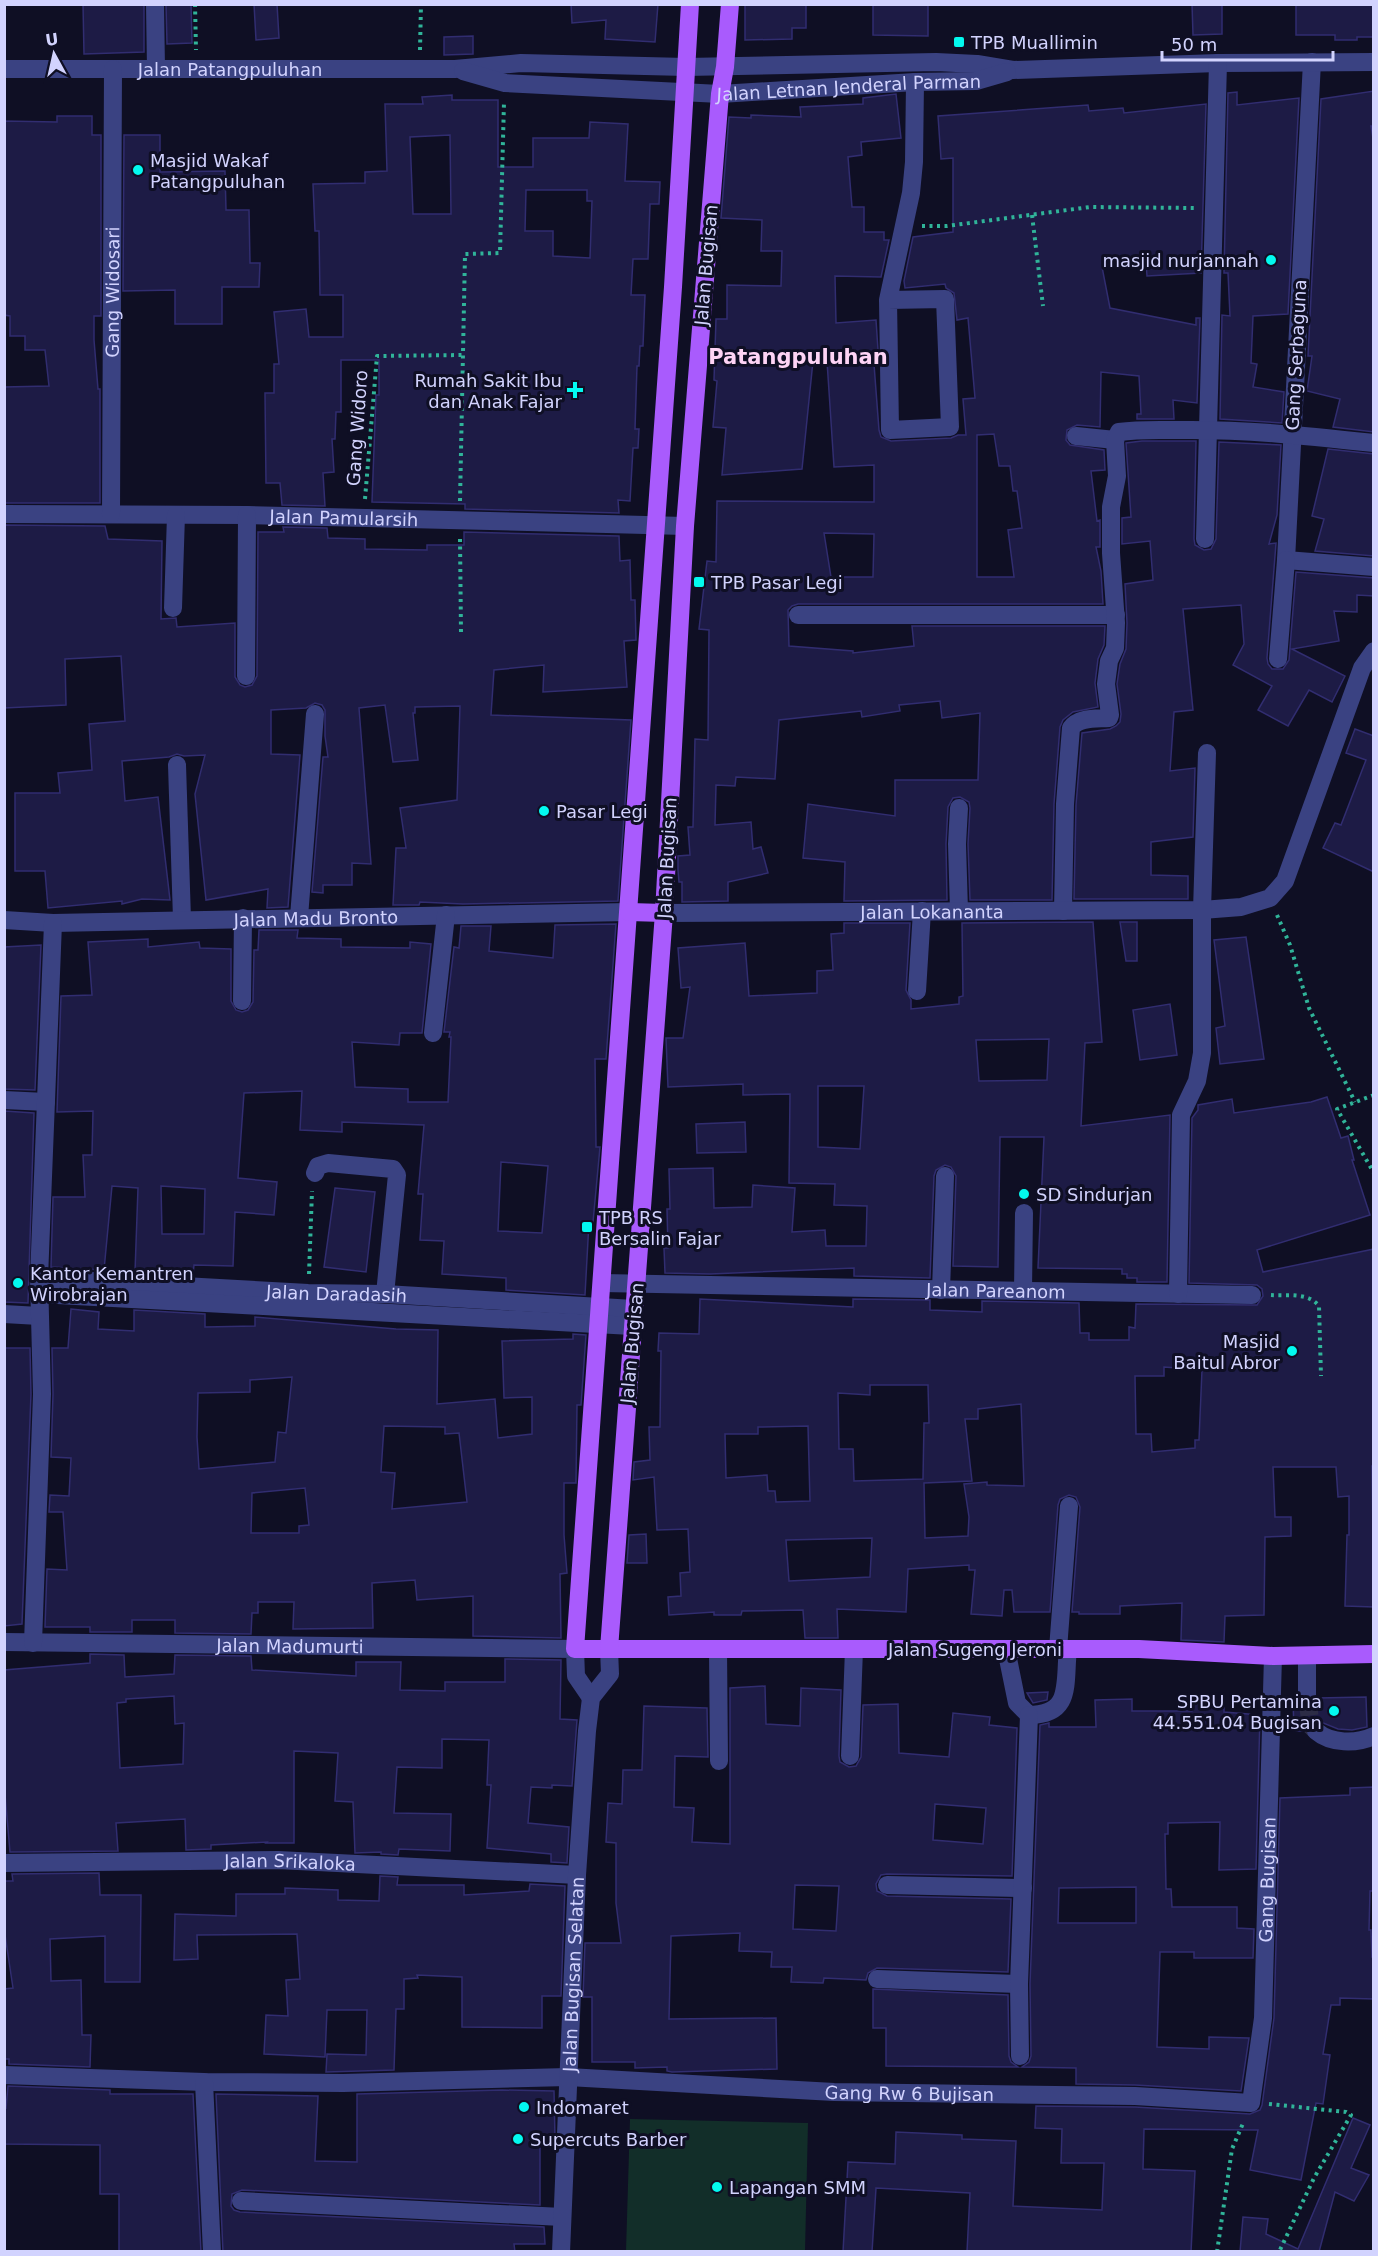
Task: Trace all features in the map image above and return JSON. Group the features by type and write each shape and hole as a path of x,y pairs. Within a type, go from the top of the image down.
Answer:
{"main road":[{"name":"Jalan Bugisan","path":"575,1649 654,524 673,287 690,4"},
{"name":"Jalan Bugisan","path":"609,1649 664,913 685,526 720,94 725,67 730,4"},
{"path":"628,912 664,913"},
{"name":"Jalan Sugeng Jeroni","path":"575,1649 1006,1648 1139,1649 1273,1656 1374,1654"}],"street":[{"path":"155,4 156,69"},
{"name":"Jalan Letnan Jenderal Parman","path":"455,69 521,63 725,67 936,62 977,64 1013,70 1218,63 1374,62"},
{"name":"Gang Serbaguna","path":"1278,659 1286,560 1311,62"},
{"path":"1205,539 1218,63"},
{"name":"Jalan Patangpuluhan","path":"4,69 455,69"},
{"name":"Gang Widosari","path":"111,514 113,69"},
{"name":"Jalan Letnan Jenderal Parman","path":"455,69 505,83 720,94 915,82 976,81 1013,70"},
{"path":"888,300 945,299 950,427 890,430 888,300 911,193 914,162 915,82"},
{"path":"1063,911 1065,804 1071,728 1075,723 1089,719 1109,718 1110,715 1106,684 1109,661 1115,648 1116,615 1111,553 1112,507 1117,476 1115,440 1119,432 1208,429 1292,434 1374,443"},
{"path":"1076,436 1115,440"},
{"name":"Jalan Pamularsih","path":"4,514 364,517 459,522 685,526"},
{"path":"173,608 176,515"},
{"path":"246,676 247,515"},
{"path":"1286,560 1374,567"},
{"path":"798,615 1116,615"},
{"path":"1270,898 1285,881 1362,668 1374,651"},
{"path":"299,917 315,714"},
{"path":"1178,1294 1180,1115 1197,1081 1202,1053 1202,910 1206,753"},
{"path":"177,765 183,920"},
{"path":"958,911 959,808"},
{"name":"Jalan Lokananta","path":"664,913 1202,910 1241,907 1270,898"},
{"path":"917,991 922,911"},
{"name":"Jalan Madu Bronto","path":"4,920 53,923 628,912"},
{"path":"434,1033 446,915"},
{"path":"242,1001 243,918"},
{"path":"33,1643 42,1394 39,1286 53,923"},
{"path":"4,1100 46,1102"},
{"path":"315,1173 318,1166 328,1163 393,1169 397,1175 385,1294"},
{"path":"941,1290 945,1176"},
{"path":"1023,1291 1024,1213"},
{"name":"Jalan Pareanom","path":"602,1283 1252,1295"},
{"name":"Jalan Daradasih","path":"39,1286 385,1294 633,1318"},
{"name":"Jalan Daradasih","path":"39,1286 598,1314"},
{"path":"4,1314 39,1316"},
{"path":"1006,1648 1017,1703 1029,1715 1043,1715 1054,1711 1062,1703 1069,1506"},
{"name":"Jalan Madumurti","path":"4,1642 575,1649"},
{"path":"575,1649 576,1676 591,1698 610,1674 609,1649"},
{"path":"718,1649 720,1761"},
{"path":"850,1756 854,1649"},
{"name":"Gang Bugisan","path":"1251,2103 1263,2018 1273,1656"},
{"path":"1307,1656 1307,1698"},
{"name":"Jalan Bugisan Selatan","path":"561,2252 577,1875 591,1698"},
{"path":"1020,2056 1020,1984 1029,1715"},
{"path":"1316,1731 1323,1738 1341,1742 1374,1736"},
{"name":"Jalan Srikaloka","path":"4,1863 278,1860 577,1875"},
{"path":"887,1885 1023,1888"},
{"path":"877,1978 1020,1984"},
{"name":"Gang Rw 6 Bujisan","path":"4,2075 204,2082 343,2083 568,2077 834,2092 1135,2096 1251,2103"},
{"path":"204,2082 212,2252"},
{"path":"241,2201 562,2217"}],"path":[{"path":"195,4 197,68"},
{"path":"419,69 421,4"},
{"path":"460,633 459,522 465,254 500,253 505,83"},
{"path":"903,227 947,226 1090,207 1214,208"},
{"path":"1032,215 1043,306"},
{"name":"Gang Widoro","path":"364,517 376,356 463,355"},
{"path":"1270,898 1290,945 1309,1008 1355,1102"},
{"path":"1374,1095 1337,1109 1374,1173"},
{"path":"308,1293 312,1183 315,1173"},
{"path":"1252,1295 1295,1296 1314,1300 1319,1306 1322,1376"},
{"path":"1217,2252 1232,2149 1251,2103 1346,2112 1351,2115 1351,2118 1314,2178 1279,2252"}],"green space":[{"name":"Lapangan SMM","path":"630,2119 808,2123 805,2251 626,2251"}],"building":[{"path":"83,4 144,4 144,52 84,54"},
{"path":"166,4 191,4 192,43 167,44"},
{"path":"254,4 277,4 279,38 256,40"},
{"path":"571,4 658,4 655,42 605,39 606,20 572,23"},
{"path":"745,4 806,4 806,28 792,28 792,39 745,40"},
{"path":"873,4 928,4 928,36 873,35"},
{"path":"1192,4 1222,4 1222,34 1193,35"},
{"path":"1296,4 1374,4 1374,37 1335,40 1335,35 1296,35"},
{"path":"473,36 473,54 444,55 444,37"},
{"path":"1374,91 1374,126 1371,126 1374,145 1374,432 1333,427 1340,399 1307,391 1312,356 1308,356 1321,99"},
{"path":"1237,92 1237,105 1299,98 1288,314 1253,316 1251,363 1257,364 1253,387 1284,392 1282,423 1220,419 1222,315 1230,316 1228,273 1224,273 1228,93"},
{"path":"896,94 901,138 861,142 862,155 848,157 852,207 864,207 864,232 884,232 884,240 889,240 881,277 835,276 836,323 876,320 878,350 873,351 881,437 891,441 966,435 963,399 975,398 968,318 957,320 954,293 946,288 945,284 905,288 904,281 913,237 953,232 953,158 941,159 938,116 1088,105 1089,111 1123,108 1124,113 1206,104 1201,273 1147,276 1146,263 1102,267 1110,308 1196,325 1196,318 1200,318 1197,403 1173,400 1174,419 1137,419 1137,414 1141,414 1139,376 1101,372 1100,427 1077,425 1067,430 1066,440 1070,445 1104,450 1105,470 1091,471 1097,521 1100,520 1100,547 1096,547 1101,571 1103,604 798,604 788,610 789,646 853,651 853,653 914,646 912,626 1105,626 1104,645 1098,659 1095,683 1098,707 1073,712 1063,720 1060,727 1054,804 1052,900 970,900 968,844 970,808 969,802 960,797 953,798 948,807 947,900 844,901 845,862 803,858 808,804 895,816 895,780 978,780 980,713 942,718 940,701 899,705 900,711 862,717 861,711 779,720 775,779 736,777 735,786 716,785 715,825 751,822 753,849 761,847 768,873 728,882 728,901 682,902 678,856 690,855 688,827 693,827 695,739 708,740 709,630 699,629 707,561 716,562 717,501 874,502 874,465 834,467 827,361 813,361 802,469 722,475 726,428 713,427 717,381 714,380 716,319 727,319 727,285 781,286 782,251 761,251 762,220 721,218 729,117 751,118 751,115 801,117 800,107 863,104 863,98","holes":["994,434 999,466 1010,466 1013,491 1017,491 1022,528 1008,530 1014,577 977,577 977,435","824,533 874,534 873,577 831,577"]},
{"path":"452,95 452,100 498,100 498,167 533,167 533,138 589,138 590,122 628,124 625,181 660,182 659,204 650,204 648,259 633,259 631,295 645,295 643,346 640,346 639,366 637,366 635,429 639,429 638,448 633,448 630,501 618,500 619,513 465,509 465,504 372,502 379,360 341,360 341,412 336,412 335,439 332,439 334,472 323,473 325,506 282,505 280,483 266,483 265,393 274,393 274,364 279,364 274,312 306,309 309,337 343,337 343,295 320,295 319,231 315,231 313,184 365,183 365,172 387,171 385,104 423,104 422,97","holes":["450,135 451,214 413,214 410,137","526,190 587,190 587,201 592,201 590,258 553,256 553,231 525,231"]},
{"path":"57,116 92,116 92,135 101,135 101,316 94,316 98,389 100,389 100,503 4,503 4,387 49,386 45,350 25,350 25,336 10,336 10,316 4,315 4,121 57,122"},
{"path":"124,135 160,135 160,172 225,171 226,210 249,210 250,263 260,263 259,287 222,287 222,324 175,324 175,290 123,291"},
{"path":"1196,441 1194,539 1195,545 1204,550 1211,549 1216,539 1219,442 1281,445 1277,515 1269,544 1276,543 1267,658 1272,669 1283,669 1289,660 1296,572 1374,578 1374,596 1357,595 1357,612 1334,611 1339,641 1292,649 1345,676 1332,702 1309,690 1288,726 1258,710 1272,686 1233,665 1244,644 1241,605 1183,609 1193,710 1174,712 1170,771 1195,768 1193,837 1151,842 1151,875 1188,876 1188,899 1074,899 1076,805 1082,733 1110,729 1120,722 1117,684 1120,664 1126,649 1125,584 1153,580 1150,541 1122,544 1122,518 1131,517 1126,443"},
{"path":"1328,449 1374,454 1374,556 1315,551 1324,519 1312,516"},
{"path":"4,525 105,526 108,539 162,541 161,619 176,618 177,627 235,623 235,677 240,685 245,687 252,685 257,676 258,532 284,532 283,527 327,528 328,538 365,539 365,549 427,550 427,545 464,545 464,532 619,536 620,561 630,560 631,600 635,600 636,640 624,641 627,687 543,692 544,665 494,670 491,715 631,720 618,901 463,904 420,902 419,905 393,905 396,848 406,848 400,808 457,800 460,706 415,707 415,713 413,713 418,760 393,762 385,705 359,708 371,864 352,863 352,885 323,885 323,893 312,892 323,757 328,757 325,710 322,705 315,703 306,708 271,710 271,754 300,755 288,907 267,908 268,889 206,900 195,794 205,755 177,754 169,757 122,761 125,801 158,797 170,900 142,899 122,904 122,901 48,908 45,871 15,871 15,793 60,793 58,773 92,770 89,724 125,721 121,656 65,659 66,705 4,708"},
{"path":"1355,729 1374,736 1374,872 1323,848 1335,823 1341,825 1366,760 1346,753"},
{"path":"1093,922 1102,1042 1085,1043 1081,1126 1170,1115 1167,1282 1137,1282 1137,1278 1127,1278 1127,1274 1122,1274 1122,1269 1038,1268 1044,1137 1000,1137 998,1267 953,1266 956,1176 951,1167 945,1165 936,1170 934,1176 930,1278 854,1276 854,1268 710,1274 665,1273 664,1248 668,1248 667,1209 670,1209 669,1169 713,1168 714,1208 752,1207 753,1185 795,1188 792,1232 825,1230 826,1246 866,1246 867,1206 834,1205 835,1184 789,1183 790,1094 743,1095 743,1084 668,1087 666,1038 683,1038 690,987 681,988 678,948 745,943 749,996 817,993 817,971 833,970 831,934 844,933 844,923 910,923 906,990 911,1000 911,1009 959,1004 959,997 963,996 962,923","holes":["1049,1039 1047,1080 979,1081 976,1040","818,1086 864,1086 860,1149 818,1147"]},
{"path":"1120,922 1137,922 1137,961 1126,961"},
{"path":"616,924 606,1059 595,1059 596,1147 600,1147 593,1222 589,1222 585,1295 506,1290 506,1278 442,1274 444,1241 420,1240 423,1194 418,1194 424,1125 342,1122 342,1132 300,1130 302,1091 244,1093 238,1178 277,1182 274,1215 235,1212 233,1266 194,1265 193,1275 135,1272 138,1188 112,1186 104,1270 51,1267 53,1197 85,1197 83,1155 92,1155 93,1111 57,1112 61,996 92,995 88,942 148,939 148,947 199,942 200,948 231,949 231,1001 236,1010 242,1012 248,1010 253,1002 254,950 258,950 259,930 298,930 297,938 341,939 341,947 410,948 410,942 431,944 422,1033 400,1033 399,1045 352,1042 355,1087 408,1089 408,1102 448,1102 451,1037 449,1037 450,1032 444,1032 454,947 459,948 461,926 491,926 489,951 553,958 555,925","holes":["501,1162 548,1166 542,1233 498,1231","161,1186 205,1189 204,1234 162,1234"]},
{"path":"1246,937 1264,1059 1220,1064 1216,1028 1225,1026 1214,940"},
{"path":"41,945 35,1090 4,1089 4,947"},
{"path":"1170,1004 1177,1055 1140,1060 1133,1010"},
{"path":"1327,1097 1341,1138 1348,1136 1354,1160 1352,1160 1370,1215 1257,1250 1263,1272 1374,1249 1374,1466 1372,1466 1374,1607 1345,1606 1349,1496 1338,1497 1336,1467 1273,1467 1275,1517 1291,1517 1291,1536 1265,1537 1264,1615 1225,1616 1224,1642 1181,1640 1182,1603 1120,1606 1120,1614 1072,1612 1080,1507 1076,1497 1069,1495 1060,1499 1058,1505 1050,1612 1014,1612 1012,1590 1004,1590 1002,1616 971,1614 975,1570 969,1570 969,1565 908,1569 906,1612 837,1609 838,1638 805,1638 803,1610 742,1611 741,1615 714,1615 714,1612 669,1615 668,1597 681,1596 680,1573 690,1572 688,1529 657,1530 654,1477 633,1480 634,1462 650,1460 649,1427 660,1427 661,1351 658,1351 659,1333 699,1334 700,1299 853,1307 853,1299 930,1300 930,1310 982,1312 982,1301 1079,1303 1080,1333 1089,1333 1089,1340 1129,1340 1129,1327 1135,1328 1136,1304 1257,1305 1263,1296 1262,1289 1257,1285 1189,1283 1192,1118 1198,1110 1198,1105 1232,1099 1234,1113 1311,1102","holes":["1164,1367 1202,1370 1199,1440 1195,1440 1195,1448 1152,1452 1151,1434 1136,1434 1135,1376 1164,1376","870,1385 928,1385 929,1423 924,1423 923,1479 854,1481 853,1449 839,1449 838,1393 870,1395","1021,1404 1024,1486 987,1485 987,1482 964,1484 969,1517 968,1536 925,1538 924,1483 972,1481 965,1419 978,1419 978,1409","808,1426 810,1501 776,1502 775,1491 768,1491 767,1475 726,1478 725,1434 758,1434 758,1427","872,1538 870,1577 789,1581 786,1540"]},
{"path":"4,1111 34,1113 28,1303 4,1302"},
{"path":"745,1122 746,1152 697,1153 696,1124"},
{"path":"335,1188 375,1192 366,1272 324,1267"},
{"path":"71,1309 99,1312 98,1329 134,1331 134,1310 205,1314 205,1327 255,1326 255,1317 396,1329 438,1330 437,1404 495,1399 498,1438 532,1434 532,1397 504,1398 502,1341 573,1339 573,1334 586,1335 581,1405 577,1405 576,1483 564,1483 567,1573 560,1574 561,1638 473,1636 473,1596 417,1600 415,1580 372,1583 373,1628 293,1629 294,1602 258,1602 258,1613 252,1613 251,1634 175,1633 175,1620 132,1620 132,1632 90,1632 90,1627 45,1627 47,1569 67,1570 63,1512 49,1512 50,1495 69,1496 71,1458 51,1457 52,1348 68,1348","holes":["292,1377 286,1433 278,1432 275,1462 199,1469 198,1393 250,1392 250,1380","384,1426 445,1427 445,1434 459,1433 467,1502 392,1509 395,1473 381,1472","305,1488 309,1525 299,1526 299,1533 251,1533 252,1493"]},
{"path":"4,1348 30,1348 31,1394 22,1624 4,1626"},
{"path":"646,1534 647,1563 627,1563 629,1535"},
{"path":"90,1654 124,1655 125,1677 174,1674 175,1655 251,1656 252,1670 356,1676 356,1662 401,1662 400,1690 445,1691 445,1682 505,1682 505,1659 561,1660 560,1719 577,1720 572,1786 531,1787 528,1823 569,1827 567,1863 551,1862 551,1854 487,1848 491,1785 487,1785 489,1740 442,1739 442,1768 397,1767 394,1813 451,1814 450,1851 399,1849 398,1855 381,1854 381,1852 355,1853 353,1802 335,1801 338,1753 294,1751 294,1843 211,1845 211,1849 186,1850 185,1819 116,1823 118,1851 10,1852 4,1783 4,1670 90,1663","holes":["174,1696 175,1724 184,1723 183,1764 120,1768 117,1703 126,1702 126,1699"]},
{"path":"765,1686 766,1724 800,1726 801,1688 841,1690 839,1756 840,1762 849,1767 856,1766 861,1757 863,1705 898,1704 899,1753 949,1757 953,1713 990,1717 989,1725 1017,1728 1012,1876 887,1874 881,1875 876,1884 877,1891 887,1896 1011,1899 1008,1972 877,1968 868,1973 866,1980 824,1978 823,1983 791,1982 792,1967 771,1967 772,1952 739,1951 740,1933 671,1936 669,2019 776,2018 777,2069 672,2072 667,2071 667,2067 635,2068 635,2062 592,2062 592,1997 583,1997 585,1943 621,1943 616,1903 616,1843 606,1842 608,1803 622,1804 623,1770 642,1770 644,1706 707,1708 708,1757 675,1756 674,1807 694,1808 692,1842 730,1844 730,1688","holes":["935,1804 986,1808 983,1844 933,1840","795,1885 839,1886 836,1931 793,1929"]},
{"path":"1048,1692 1047,1700 1033,1703 1027,1693"},
{"path":"1366,1697 1367,1727 1352,1730 1338,1729 1316,1720 1307,1724 1305,1731 1294,1731 1293,1699 1296,1699 1301,1707 1308,1709 1316,1704 1318,1698"},
{"path":"1132,1699 1132,1711 1192,1711 1193,1704 1224,1705 1224,1712 1260,1715 1256,1869 1219,1870 1220,1822 1168,1823 1168,1834 1165,1834 1166,1889 1171,1889 1172,1907 1237,1907 1237,1928 1254,1929 1253,1958 1194,1958 1194,1952 1160,1952 1157,2047 1209,2049 1209,2037 1249,2038 1241,2091 1076,2084 1076,2068 1022,2067 1029,2062 1031,2056 1030,1984 1040,1725 1049,1723 1049,1727 1096,1727 1095,1700","holes":["1136,1887 1136,1923 1058,1923 1059,1888"]},
{"path":"1374,1787 1374,1891 1370,1891 1369,1930 1371,1930 1372,1957 1374,1957 1374,1999 1340,1998 1340,2005 1331,2005 1323,2054 1330,2055 1323,2104 1316,2103 1301,2180 1250,2170 1258,2130 1144,2129 1143,2169 1195,2171 1191,2252 967,2252 970,2193 876,2188 872,2252 843,2252 848,2162 895,2164 896,2132 962,2135 962,2139 1016,2141 1013,2206 1102,2210 1104,2163 1061,2163 1062,2129 1035,2128 1036,2106 1135,2107 1250,2114 1260,2110 1274,2018 1280,1798 1350,1795 1350,1788"},
{"path":"99,1873 100,1895 141,1895 140,1982 105,1982 105,1936 50,1939 51,1981 81,1980 82,2035 91,2035 90,2067 9,2064 9,2059 4,2059 4,1989 13,1988 4,1928 4,1881 13,1881 12,1874"},
{"path":"380,1876 398,1877 397,1885 464,1885 464,1895 529,1891 530,1884 565,1886 561,1996 542,1996 542,2028 462,2027 462,1977 417,1975 418,1978 404,1979 404,2009 396,2009 394,2070 326,2072 327,2054 366,2055 367,2010 327,2010 325,2057 264,2054 266,2015 288,2016 286,1980 300,1979 297,1934 197,1935 198,1959 174,1960 175,1914 236,1916 236,1894 285,1894 285,1888 338,1890 338,1900 379,1901"},
{"path":"873,1989 1008,1995 1009,2056 1011,2062 1018,2067 886,2066 886,2028 873,2028"},
{"path":"8,2086 110,2090 110,2094 193,2094 201,2252 119,2252 119,2194 100,2194 100,2145 4,2144 4,2107 6,2108"},
{"path":"554,2091 555,2139 540,2139 540,2205 242,2190 232,2194 231,2206 240,2212 544,2227 545,2244 514,2244 515,2252 223,2252 216,2094 318,2096 315,2161 357,2162 357,2094"},
{"path":"1353,2118 1370,2125 1351,2168 1369,2175 1354,2201 1335,2192 1319,2252 1240,2252 1243,2217 1268,2219 1266,2234 1298,2249"}],"tunnel":[{"path":"1307,1698 1311,1726 1316,1731"}],"place":[{"name":"TPB Muallimin","path":"959,42"},
{"name":"Masjid Wakaf Patangpuluhan","path":"138,170"},
{"name":"masjid nurjannah","path":"1271,260"},
{"name":"Rumah Sakit Ibu dan Anak Fajar","path":"575,390"},
{"name":"TPB Pasar Legi","path":"699,582"},
{"name":"Pasar Legi","path":"544,811"},
{"name":"SD Sindurjan","path":"1024,1194"},
{"name":"TPB RS Bersalin Fajar","path":"587,1227"},
{"name":"Kantor Kemantren Wirobrajan","path":"18,1283"},
{"name":"Masjid Baitul Abror","path":"1292,1351"},
{"name":"SPBU Pertamina 44.551.04 Bugisan","path":"1334,1711"},
{"name":"Indomaret","path":"524,2107"},
{"name":"Supercuts Barber","path":"518,2139"},
{"name":"Lapangan SMM","path":"717,2187"}],"district":[{"name":"Patangpuluhan","path":"798,357"}]}
